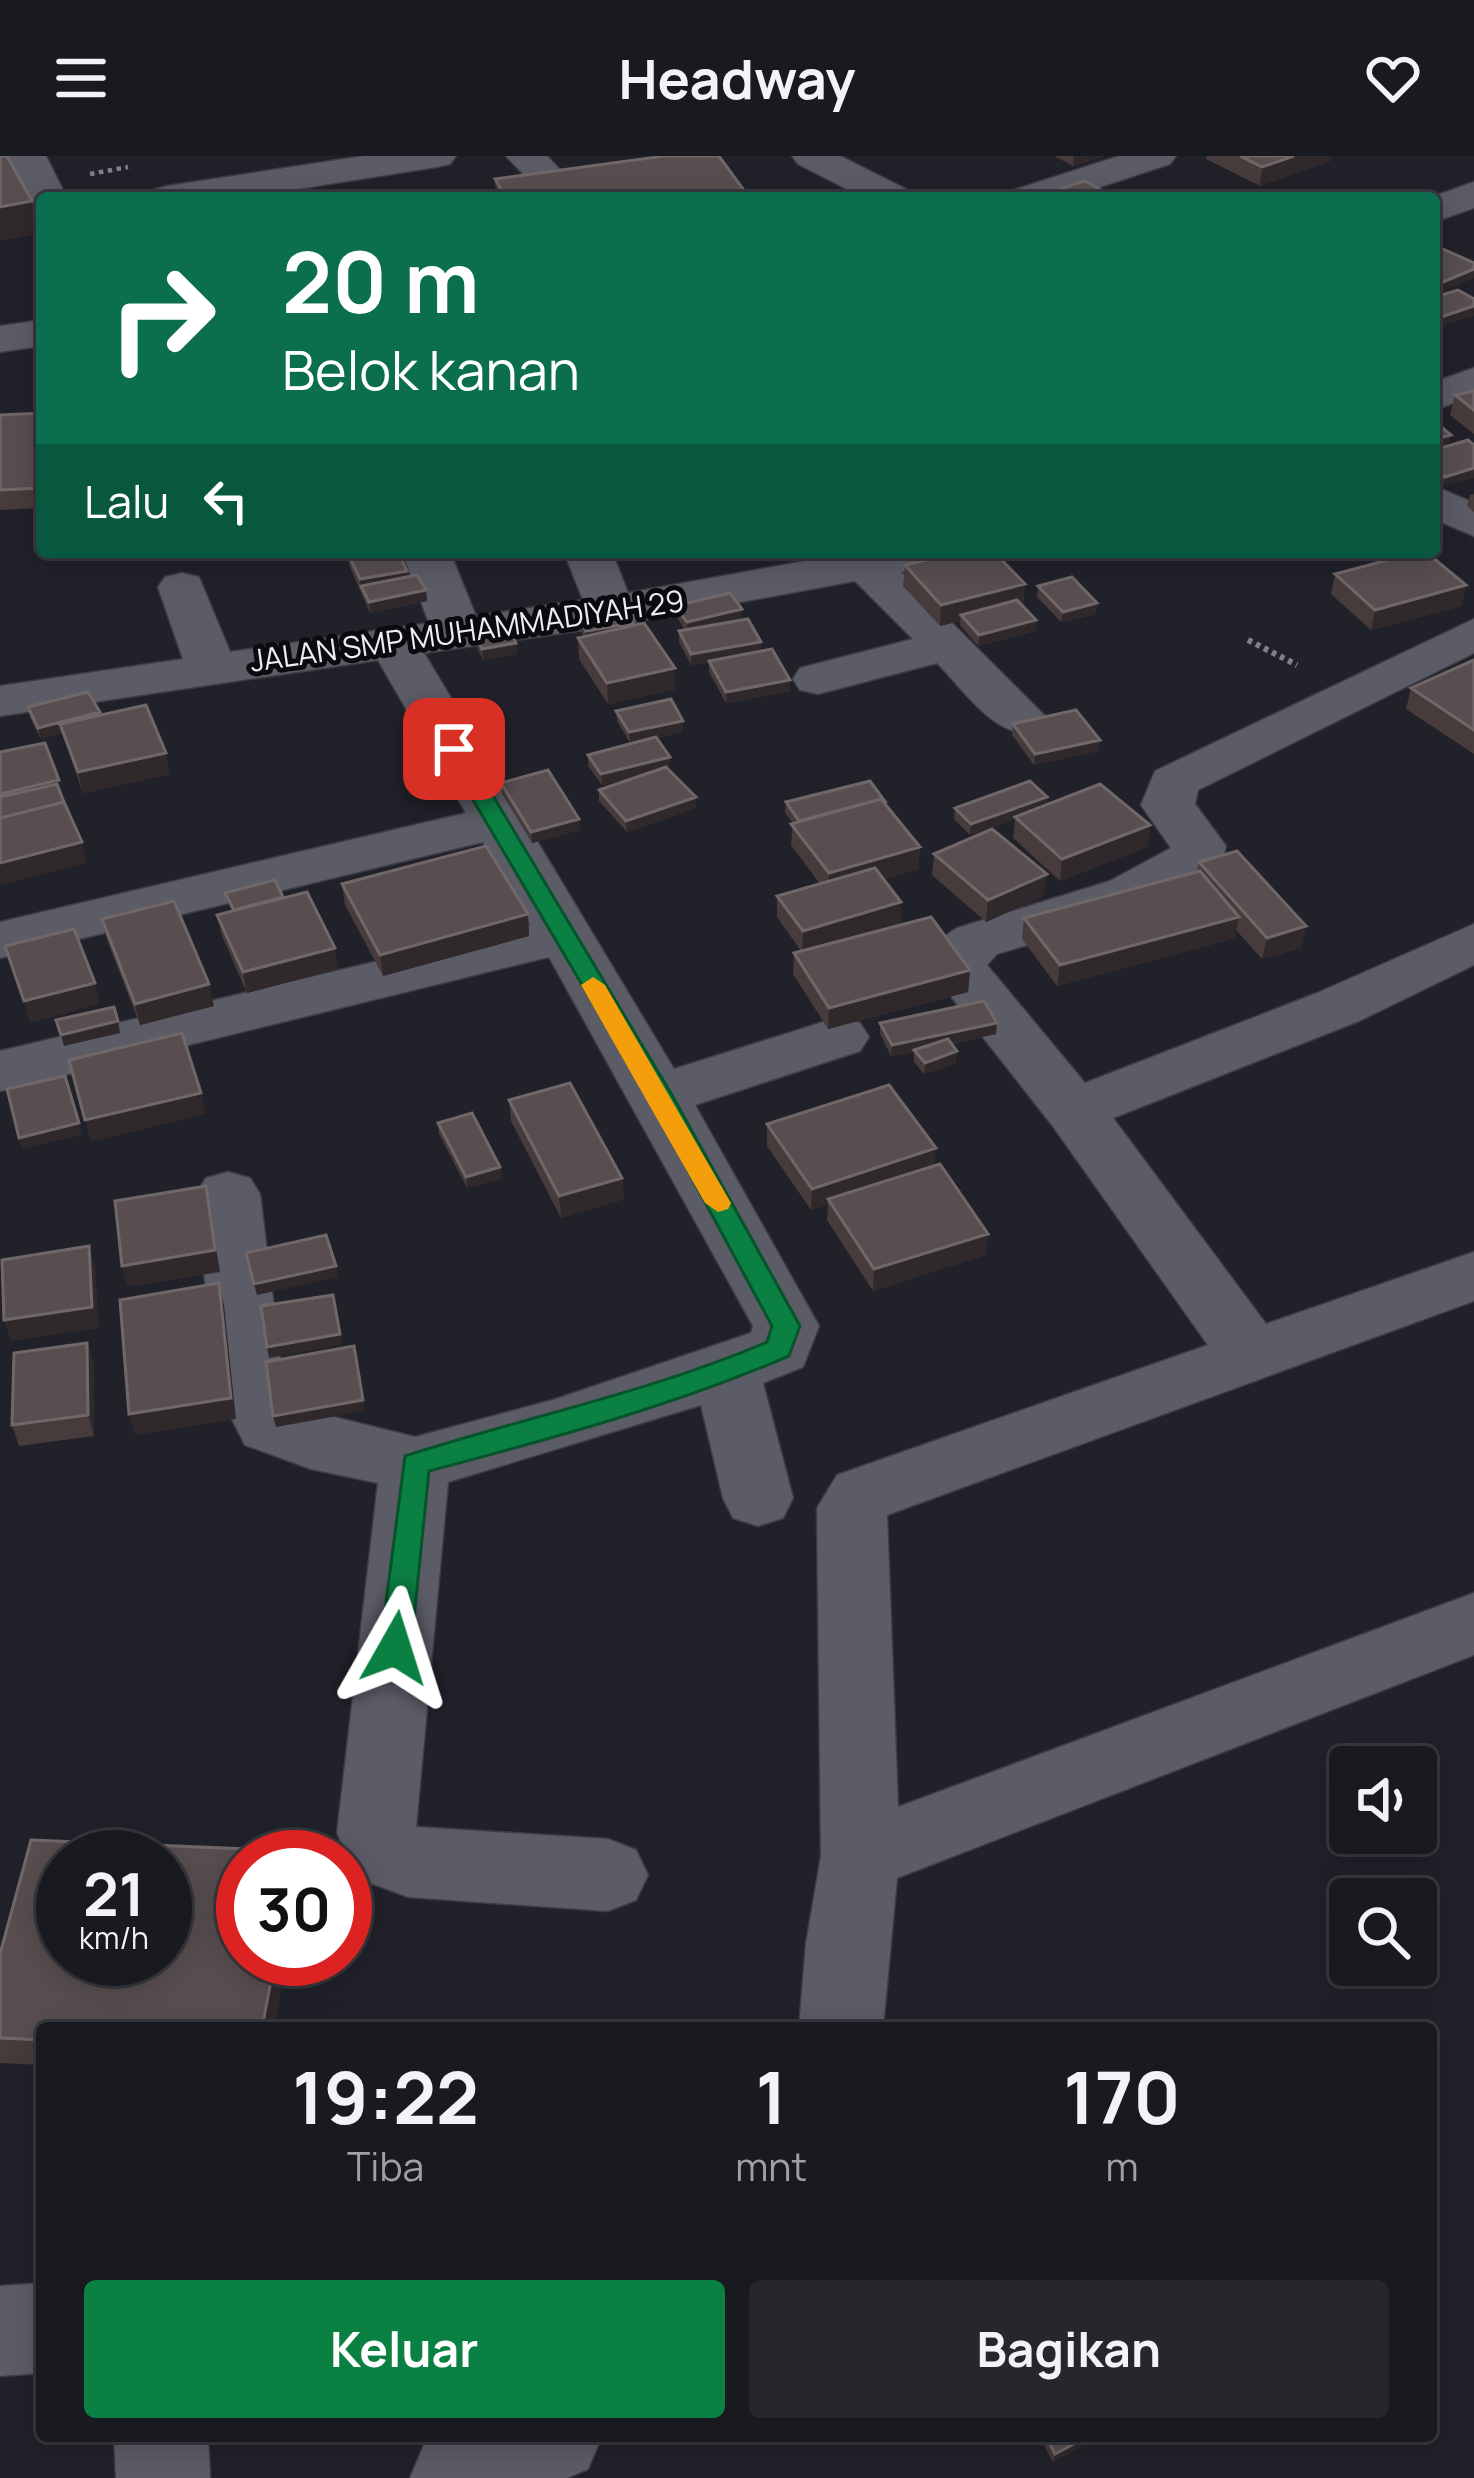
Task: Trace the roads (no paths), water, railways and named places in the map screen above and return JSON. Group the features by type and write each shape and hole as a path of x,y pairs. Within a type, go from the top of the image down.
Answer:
{"street":[{"path":"205,192 437,156"},
{"path":"525,156 561,192"},
{"path":"1046,192 1157,156"},
{"path":"830,159 884,192"},
{"path":"1440,208 1474,194"},
{"path":"0,339 36,334"},
{"path":"1440,395 1474,381"},
{"path":"1440,503 1474,522"},
{"path":"428,558 458,631"},
{"path":"590,558 611,611"},
{"name":"JALAN SMP MUHAMMADIYAH 29","path":"0,701 611,611 756,569 868,566 905,558"},
{"path":"868,566 1024,722"},
{"path":"182,587 211,668"},
{"path":"1253,1357 1074,1110 958,968 964,949 1165,878 1197,857 1199,846 1168,805 1174,782 1474,634"},
{"path":"229,1194 250,1388 269,1426 311,1442 415,1464 553,1427 726,1371 779,1349 786,1326 659,1095 391,640"},
{"path":"818,680 947,645"},
{"path":"0,940 496,822"},
{"path":"0,1071 563,935"},
{"path":"1074,1110 1338,1007 1474,942"},
{"path":"659,1095 839,1037"},
{"path":"841,2022 861,1856 852,1508 862,1495 1474,1276"},
{"path":"726,1371 758,1498"},
{"path":"415,1464 376,1834 385,1853 408,1862 608,1874"},
{"path":"861,1856 1474,1623"},
{"path":"0,2332 36,2329"},
{"path":"160,2442 163,2478"},
{"path":"458,2478 541,2442"}]}
